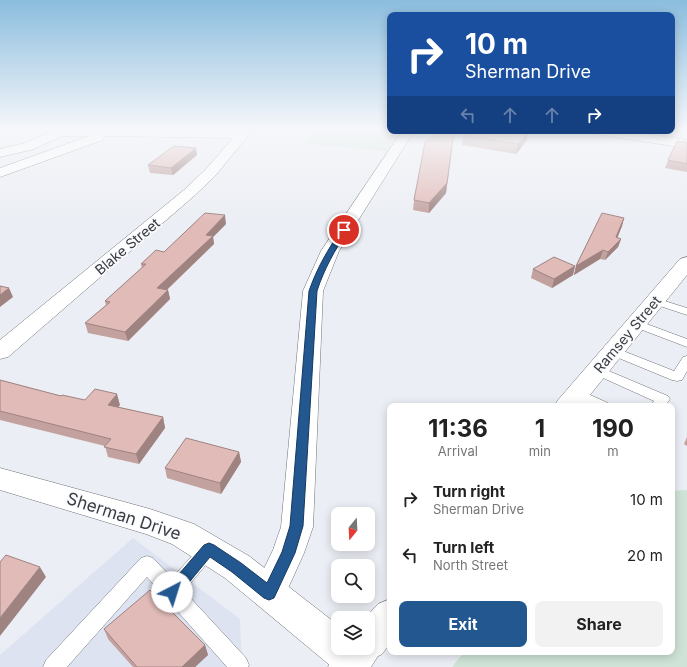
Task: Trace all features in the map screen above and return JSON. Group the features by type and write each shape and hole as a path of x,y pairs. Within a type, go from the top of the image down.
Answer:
{"street":[{"path":"0,173 33,161"},
{"name":"Blake Street","path":"0,352 189,193 210,174 220,161"},
{"path":"269,593 288,553 297,526 313,291 330,251 388,161"},
{"name":"Ramsey Street","path":"572,400 687,264"},
{"name":"Sherman Drive","path":"0,479 150,522 183,534 236,567 269,593 331,635"},
{"path":"375,634 387,620"}],"lane":[{"path":"655,301 687,312"},
{"path":"636,324 687,343"},
{"path":"613,351 677,377 687,360"},
{"path":"597,370 663,399 660,403"},
{"path":"572,400 588,403"},
{"path":"172,592 209,549"},
{"path":"52,667 147,564 239,665 237,667"}],"shaded area":[{"path":"133,538 240,619 242,667 0,667 0,655"}],"green space":[{"path":"687,490 687,667 452,667 462,655 675,655 675,491"}],"building":[{"path":"153,161 180,161 171,168 148,165"},
{"path":"421,161 450,161 447,183 429,203 414,200"},
{"path":"673,161 687,161 687,164"},
{"path":"205,213 225,215 206,235 213,236 157,288 168,290 125,332 85,323 110,302 105,301 146,264 141,264 156,250 164,252"},
{"path":"602,213 624,218 616,237 621,239 608,252 603,250 576,266"},
{"path":"554,257 575,266 554,279 533,269"},
{"path":"0,286 9,288 0,295"},
{"path":"0,380 61,396 85,400 95,389 117,394 108,405 163,417 136,454 104,447 111,439 0,411"},
{"path":"186,438 239,452 220,483 165,468"},
{"path":"6,555 40,567 0,618 0,562"},
{"path":"150,590 205,645 182,667 137,667 104,629"}],"route":[{"path":"172,592 209,549 236,567 269,593 288,553 297,526 313,291 330,251 344,230"}]}
